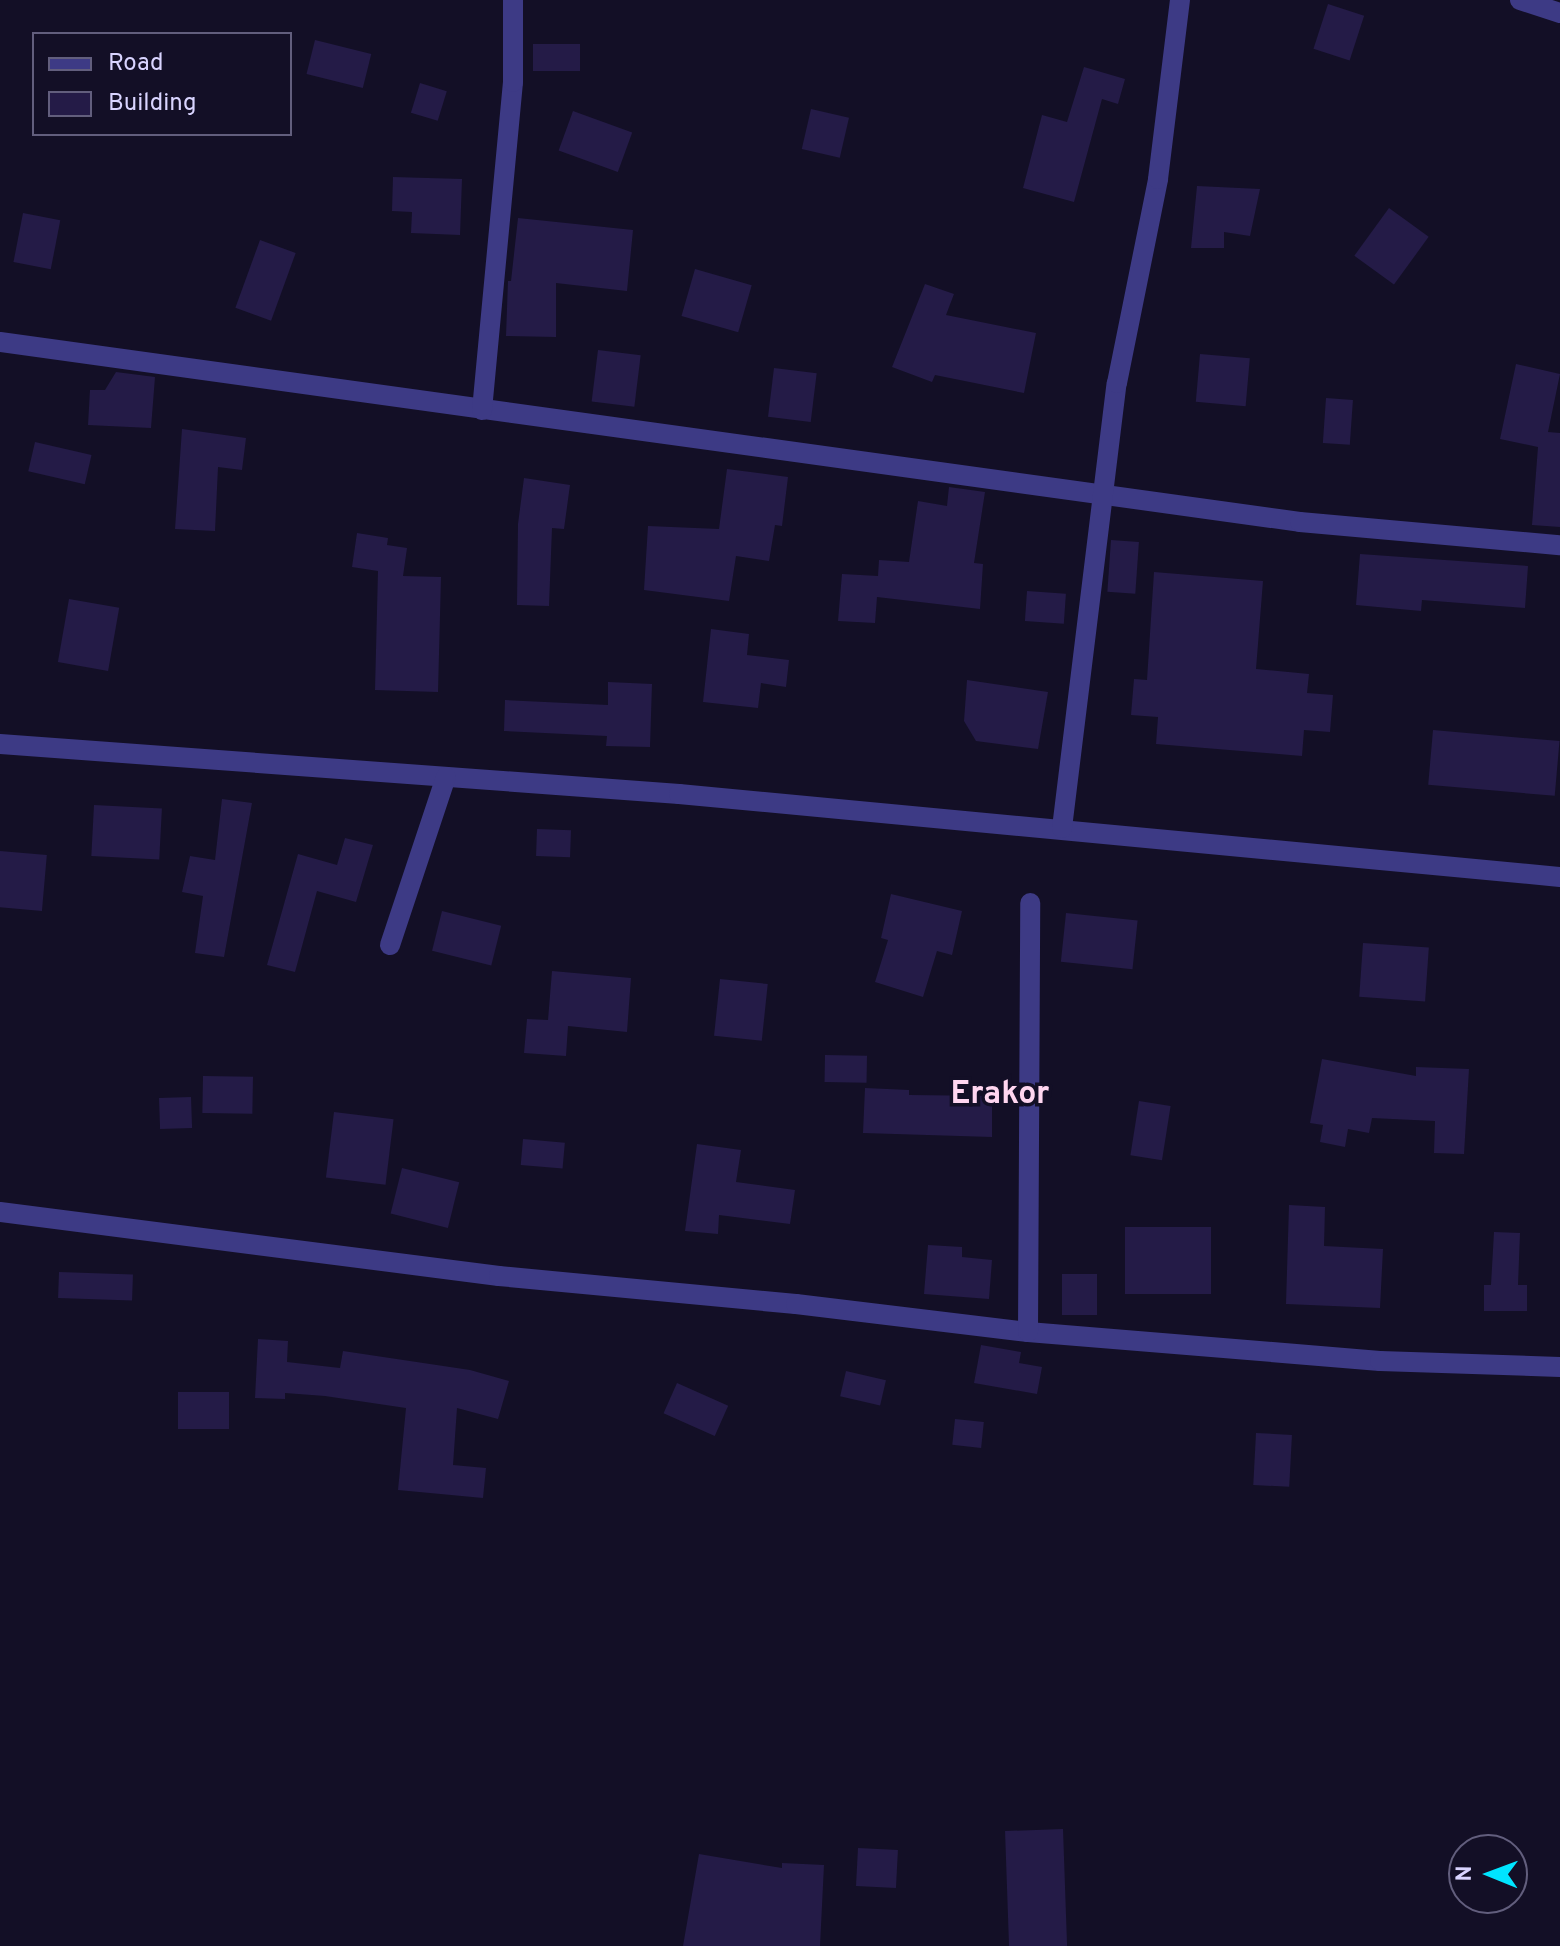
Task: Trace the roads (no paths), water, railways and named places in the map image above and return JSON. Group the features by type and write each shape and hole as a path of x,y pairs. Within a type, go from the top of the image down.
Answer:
{"street":[{"path":"482,410 513,82 513,0"},
{"path":"1062,828 1117,383 1158,179 1180,0"},
{"path":"1520,0 1560,13"},
{"path":"0,342 1300,522 1560,545"},
{"path":"0,744 1062,828 1560,877"},
{"path":"390,945 446,777"},
{"path":"1028,1332 1030,903"},
{"path":"0,1212 499,1276 796,1304 1028,1332 1380,1361 1560,1367"}],"district":[{"name":"Erakor","path":"1000,1095"}]}
